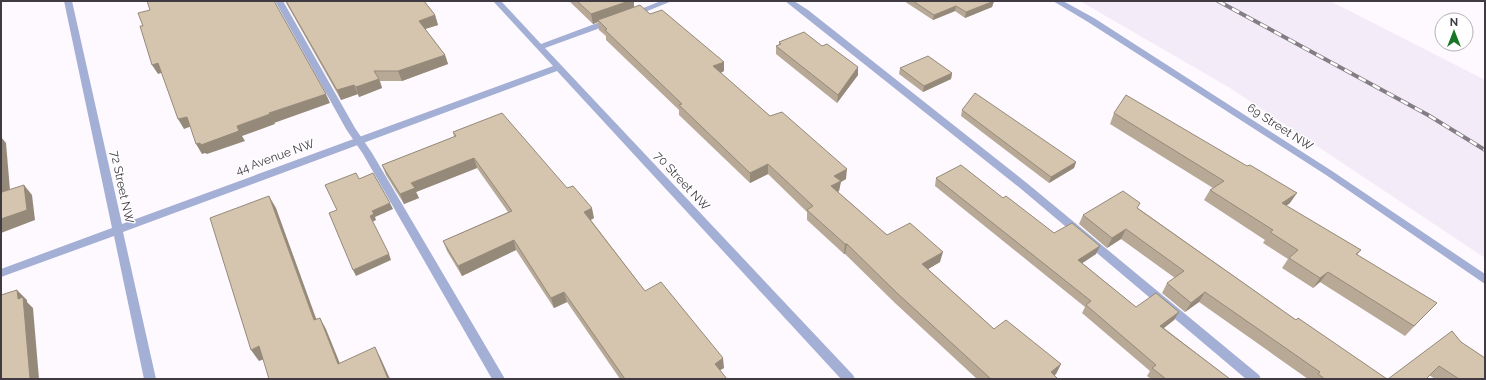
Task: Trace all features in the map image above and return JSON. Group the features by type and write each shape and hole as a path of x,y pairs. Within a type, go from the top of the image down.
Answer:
{"street":[{"name":"72 Street NW","path":"68,1 150,379"},
{"path":"279,1 351,129 499,379"},
{"name":"70 Street NW","path":"497,1 849,379"},
{"path":"540,47 668,1"},
{"path":"789,1 805,12 1024,186 1255,379"},
{"name":"69 Street NW","path":"1057,1 1091,20 1328,173 1485,280"},
{"name":"44 Avenue NW","path":"1,272 559,67"}],"shaded area":[{"path":"1080,1 1330,1 1485,80 1485,258 1230,88"}],"building":[{"path":"147,1 274,1 326,94 269,113 270,114 237,126 239,131 201,145 200,143 196,144 187,117 178,119 158,63 152,65 140,26 143,26 138,13 150,10"},
{"path":"286,1 424,1 435,15 419,21 445,55 398,71 374,71 379,79 356,87 354,85 337,90"},
{"path":"577,1 629,1 591,14"},
{"path":"913,1 994,1 966,12 956,6 934,15"},
{"path":"640,5 650,14 662,10 724,62 713,66 770,116 782,112 847,169 834,176 841,181 831,186 887,235 910,223 943,252 922,264 994,329 1006,320 1061,364 1051,372 1058,379 991,379 897,293 847,244 845,244 807,210 813,206 768,164 750,173 679,105 682,104 605,30 607,29 598,20"},
{"path":"804,32 822,46 827,44 858,67 838,95 776,46 781,44 779,42"},
{"path":"928,56 952,73 924,86 900,68"},
{"path":"975,93 1076,162 1051,177 962,110"},
{"path":"1126,95 1247,166 1250,165 1297,193 1282,203 1361,250 1356,254 1437,303 1414,326 1328,272 1320,278 1289,258 1298,250 1270,232 1273,230 1210,190 1224,181 1114,113"},
{"path":"502,113 567,188 573,186 592,208 584,212 645,291 661,282 723,358 715,364 727,379 625,379 564,292 551,298 514,240 458,266 443,241 512,211 474,158 411,183 415,188 400,194 382,165 456,136 453,132"},
{"path":"961,165 1003,198 1006,196 1054,233 1072,223 1100,246 1078,260 1136,307 1156,293 1179,312 1160,326 1230,379 1166,379 1152,368 1156,365 1086,305 1091,301 936,178"},
{"path":"356,173 359,179 373,173 390,203 372,211 374,214 370,216 389,254 353,270 329,213 337,210 325,185"},
{"path":"1,178 2,192 24,185 27,210 1,219"},
{"path":"1123,191 1140,203 1137,208 1296,320 1298,318 1387,379 1325,379 1318,374 1320,372 1205,292 1191,303 1167,283 1184,271 1126,229 1112,238 1083,215"},
{"path":"269,196 314,320 320,318 338,364 375,347 388,379 269,379 259,346 251,350 210,218"},
{"path":"17,290 18,299 23,297 30,379 1,379 1,295"},
{"path":"1452,331 1461,342 1485,358 1485,379 1459,379 1439,366 1426,379 1388,379"}],"railway":[{"path":"1218,1 1428,115 1485,150"}]}
